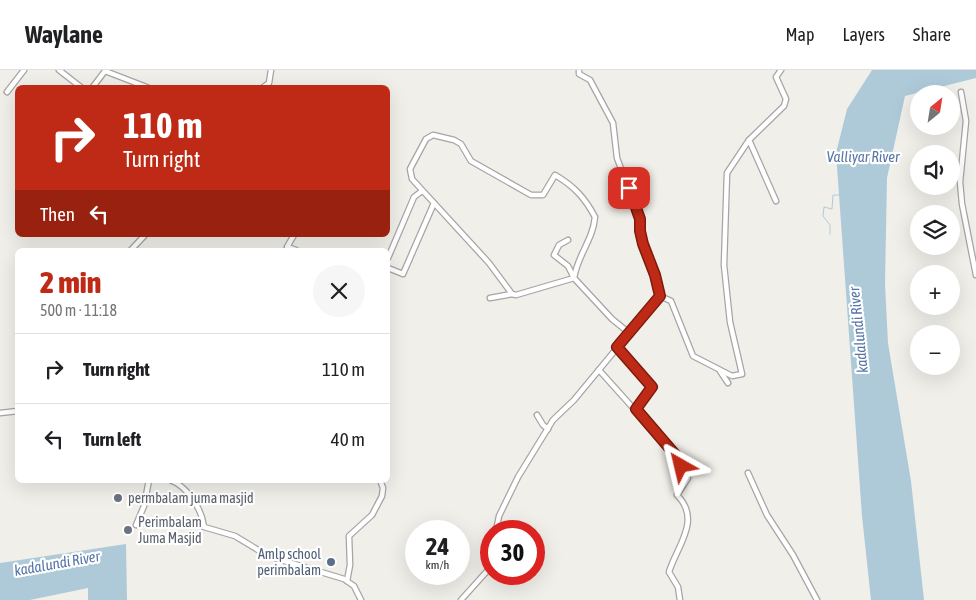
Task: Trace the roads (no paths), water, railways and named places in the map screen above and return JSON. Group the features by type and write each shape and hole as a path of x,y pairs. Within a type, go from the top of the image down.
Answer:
{"street":[{"path":"7,92 24,70"},
{"path":"59,70 78,85"},
{"path":"94,85 106,70 142,85"},
{"path":"266,85 268,83 271,70"},
{"path":"579,70 579,74 590,80 613,123 617,158 640,219 640,231 660,296 671,302 693,356 732,376 742,374 730,322 724,265 727,172 749,140 784,106 786,99 776,77 781,70"},
{"path":"961,92 966,121 960,182 962,204 976,275"},
{"path":"512,294 490,263 412,179 410,170 426,139 433,135 461,144 471,162 532,195 543,195 555,175 572,186 583,197 595,217 591,237 577,262 574,278"},
{"path":"749,140 776,201"},
{"path":"390,253 414,197 422,191"},
{"path":"390,269 403,274 434,203"},
{"path":"642,236 643,242"},
{"path":"133,248 143,237"},
{"path":"290,248 287,247 293,237"},
{"path":"568,240 559,245 554,255 568,266 574,278 606,313 628,332"},
{"path":"490,298 516,295 574,278"},
{"path":"498,520 518,477 548,429 660,296"},
{"path":"617,347 652,387 636,409"},
{"path":"599,370 678,458 688,478 677,495 685,505 688,520 687,531 669,572 678,587 680,600"},
{"path":"720,370 728,383"},
{"path":"0,413 15,411"},
{"path":"537,415 548,429"},
{"path":"748,473 768,516 793,555 818,600"},
{"path":"136,525 144,506 148,483"},
{"path":"183,483 204,526 235,536 268,556 347,581 354,586 361,600"},
{"path":"347,581 350,565 349,536 366,523 377,508 383,488 381,483"},
{"path":"461,600 480,579"}],"water":[{"name":"Valliyar River","path":"872,70 976,70 976,78 948,85 910,85 910,95 905,96 887,178 885,284 888,343 911,481 924,600 871,600 862,516 836,153 847,109"},
{"name":"kadalundi River","path":"126,544 127,600 88,600 88,588 30,600 0,600 0,563"}],"waterway":[{"path":"830,234 830,225 823,216 824,207 832,209 833,195 840,195"}],"place":[{"name":"permbalam juma masjid","path":"118,498"},
{"name":"Perimbalam Juma Masjid","path":"128,530"},
{"name":"Amlp school perimbalam","path":"331,562"}]}
